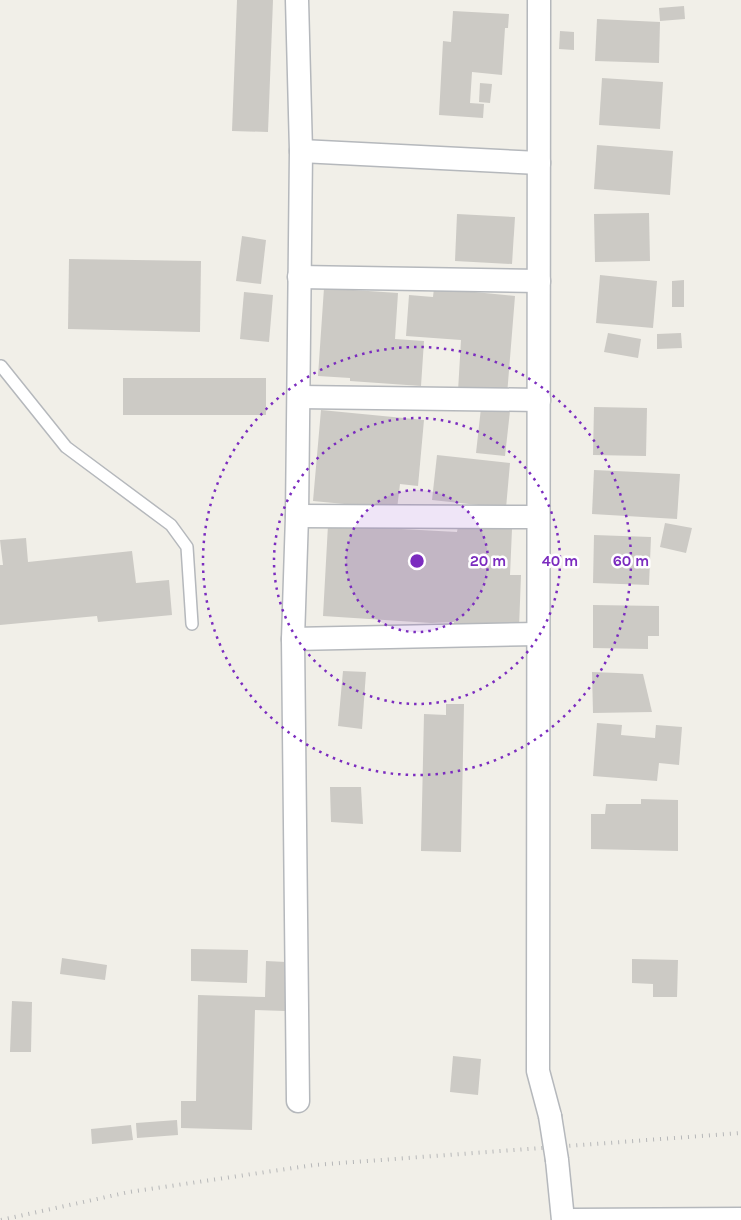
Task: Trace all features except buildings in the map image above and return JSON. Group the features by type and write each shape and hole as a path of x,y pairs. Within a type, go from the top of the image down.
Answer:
{"street":[{"path":"297,0 301,151 298,276 299,397 293,639 298,1101"},
{"path":"539,0 538,1071 550,1116 563,1220"},
{"path":"301,151 539,163"},
{"path":"298,276 539,281"},
{"path":"299,397 538,400"},
{"path":"297,516 538,517"},
{"path":"293,639 538,634"},
{"path":"574,1220 741,1219"}],"lane":[{"path":"0,364 66,447 171,525 187,547 192,624"}],"railway":[{"path":"1,1220 129,1192 314,1165 741,1133"}]}
